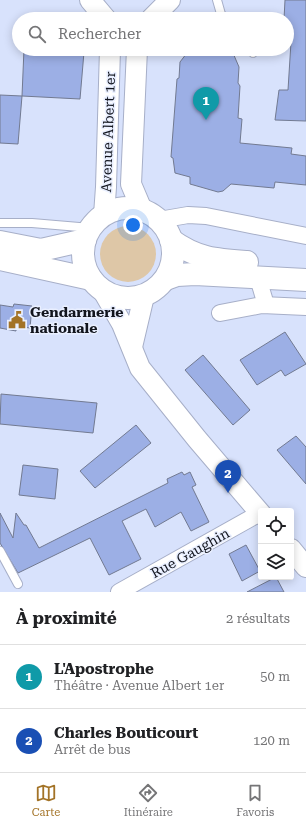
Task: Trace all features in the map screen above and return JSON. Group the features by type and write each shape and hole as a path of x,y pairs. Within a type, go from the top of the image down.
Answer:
{"main road":[{"path":"0,242 41,250 93,227 116,210 129,208 150,215 167,230 171,240 173,260 166,279 152,292 144,296 130,299 116,297 97,285 0,259"},
{"path":"93,227 83,254 85,267 97,285"},
{"path":"171,240 183,249 199,256 217,260 306,265"},
{"path":"166,279 195,274 306,280"}],"street":[{"path":"90,0 100,12"},
{"path":"158,12 170,0"},
{"name":"Avenue Albert 1er","path":"93,227 106,187 110,56"},
{"name":"Avenue Albert 1er","path":"137,56 131,184 150,215"},
{"path":"150,215 206,216 306,236"},
{"path":"265,278 266,305"},
{"path":"97,285 122,324 140,368 196,440 258,511"},
{"path":"132,347 144,296"},
{"path":"220,313 266,305 306,307"},
{"name":"Rue Gaughin","path":"119,592 258,516"},
{"path":"294,553 306,567"}],"lane":[{"path":"217,0 220,12"},
{"path":"0,223 32,223 93,227"},
{"path":"265,278 306,287"},
{"path":"0,551 18,584"}],"shaded area":[{"path":"122,226 134,226 144,230 152,238 156,248 156,260 152,270 144,278 134,282 122,282 112,278 104,270 100,260 100,248 104,238 112,230"}],"building":[{"path":"285,0 306,0 306,121 275,120 279,90 288,90 290,56 294,56 294,12 284,12"},
{"path":"24,56 84,56 80,99 22,96"},
{"path":"185,56 234,56 239,67 238,83 240,86 238,118 242,119 240,143 292,148 291,154 306,156 306,185 275,182 274,188 231,184 223,191 218,192 190,184 190,177 175,173 173,158 171,157 177,79 179,78 180,62"},
{"path":"0,95 22,96 18,144 0,143"},
{"name":"Gendarmerie nationale","path":"14,304 32,306 30,328 16,326 16,331 0,328 0,305 13,307"},
{"path":"285,332 306,364 285,376 281,370 257,385 240,360"},
{"path":"203,355 250,410 233,425 185,370"},
{"path":"1,394 97,403 93,433 0,424"},
{"path":"136,425 151,443 95,488 80,471"},
{"path":"296,436 306,447 306,484 277,450"},
{"path":"23,465 58,469 55,499 19,495"},
{"path":"182,472 184,475 190,472 196,485 192,487 209,522 191,531 181,512 155,527 146,509 122,521 141,559 109,575 90,538 18,573 0,543 0,513 13,538 16,513 24,525 26,525 39,548 168,483 167,479"},
{"path":"246,545 258,567 258,572 242,581 229,554"},
{"path":"270,580 278,580 284,592 247,592"}],"place":[{"name":"L'Apostrophe","path":"206,120"},
{"name":"Gendarmerie nationale","path":"17,320"},
{"name":"Charles Bouticourt","path":"228,493"}]}
